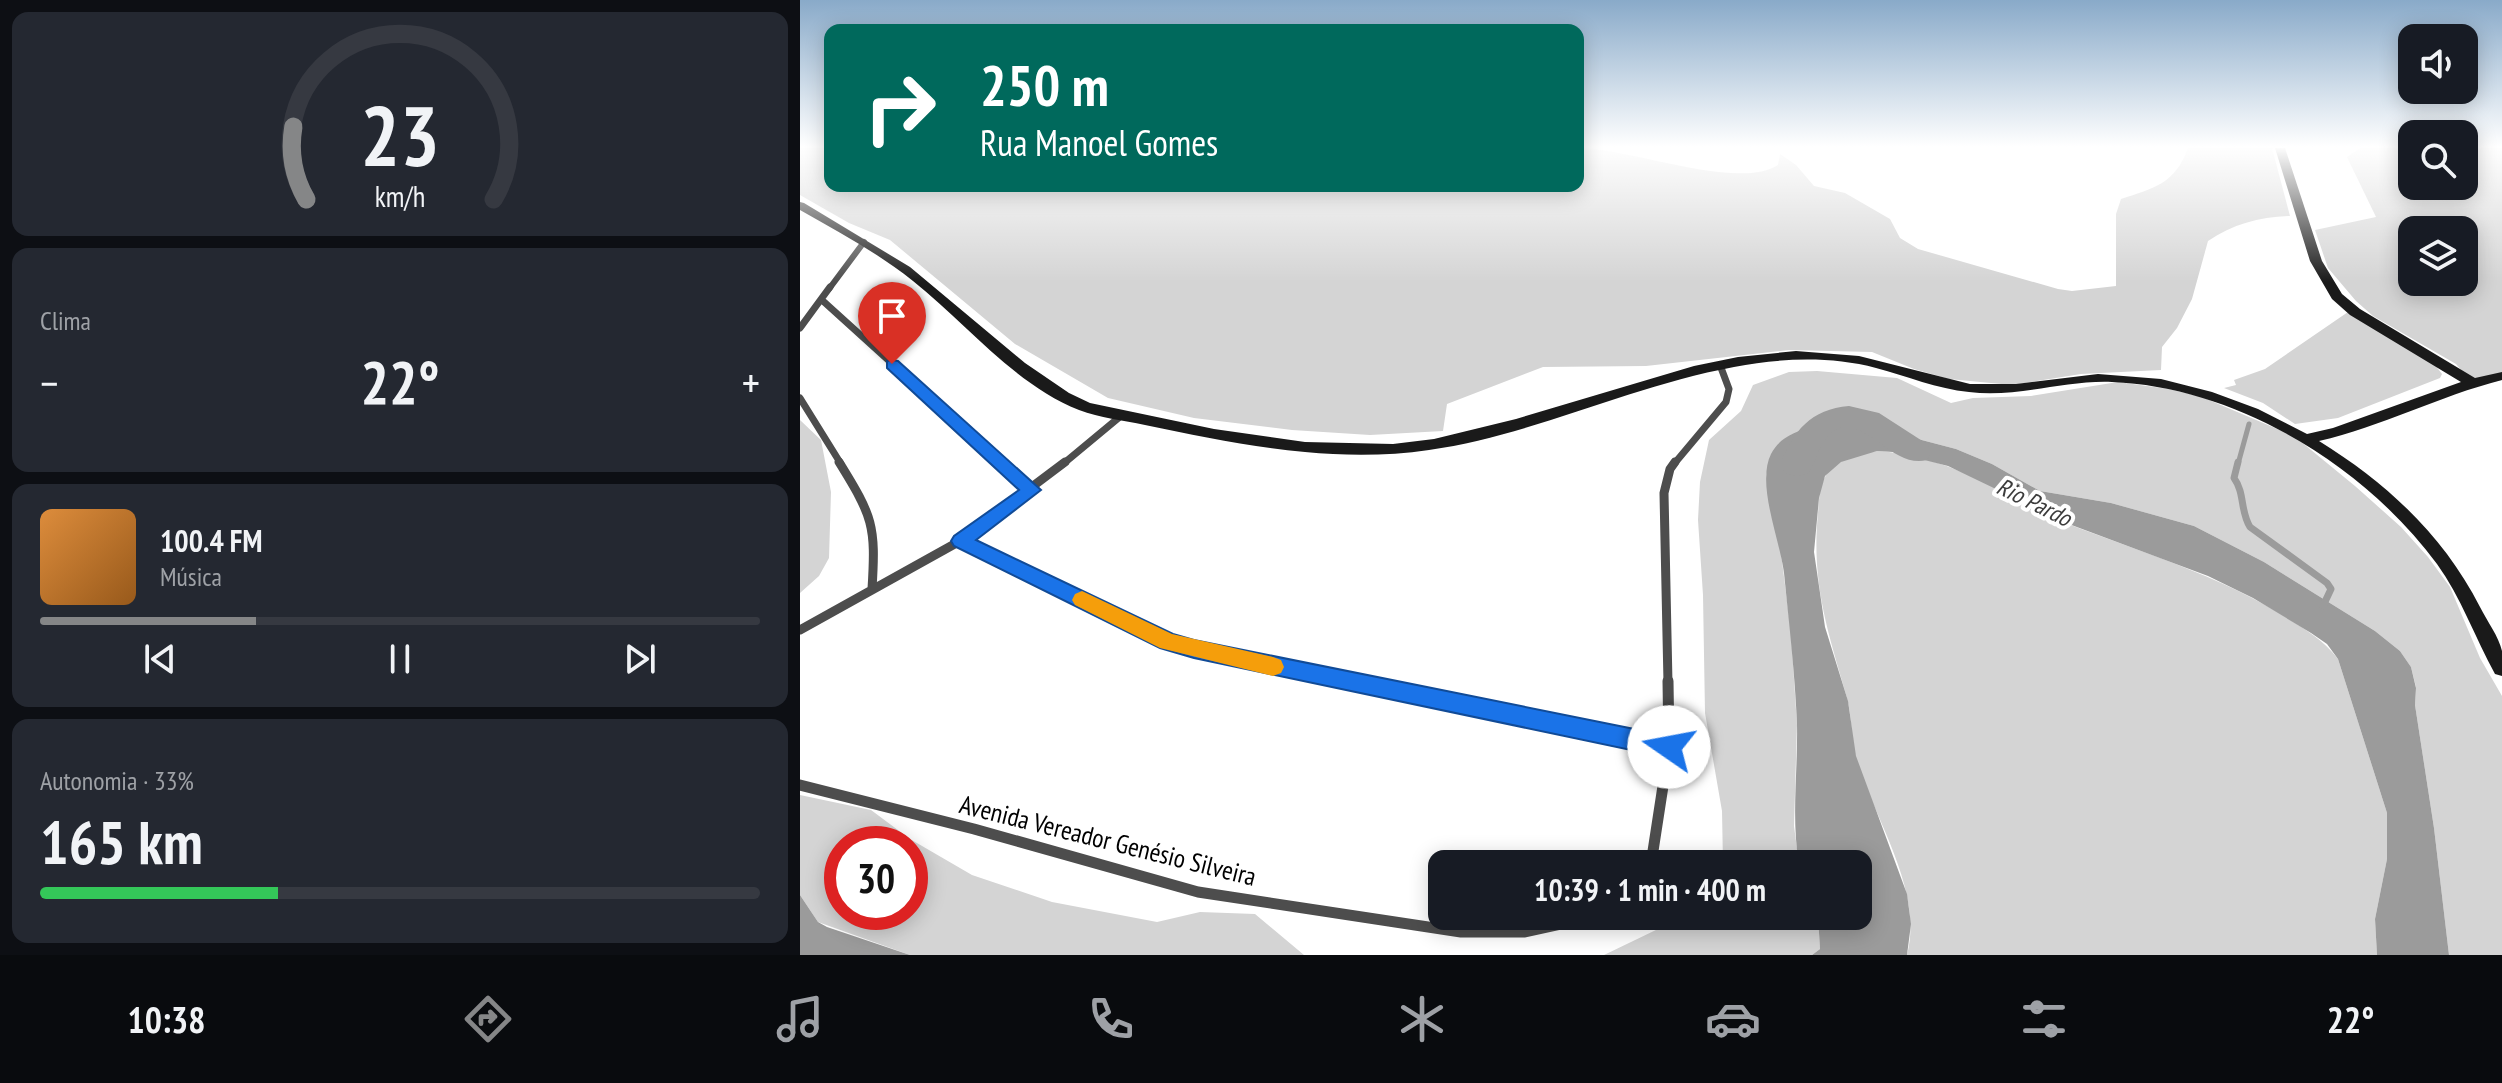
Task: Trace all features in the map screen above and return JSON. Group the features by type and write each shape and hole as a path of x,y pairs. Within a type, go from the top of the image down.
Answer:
{"main road":[{"path":"2294,193 2313,254 2337,296 2355,312 2473,383"},
{"path":"803,210 864,242 917,278 1047,385 1086,407 1311,447 1386,450 1470,436 1720,365 1790,355 1834,357 1887,367 1949,385 1980,389 2017,389 2095,378 2137,380 2185,388 2245,408 2306,439 2391,503 2425,537 2460,586 2502,668"},
{"path":"2306,439 2337,432 2400,406 2502,376"}],"street":[{"path":"800,328 864,242"},
{"path":"823,301 1032,490"},
{"path":"1653,850 1669,747 1664,493 1670,469 1722,411 1729,396 1720,365"},
{"path":"800,398 868,509 875,542 872,589"},
{"path":"800,630 960,541 1032,490 1122,415"},
{"path":"960,541 1167,641 1194,649 1669,747"},
{"name":"Avenida Vereador Genésio Silveira","path":"800,785 1198,892 1428,927"},
{"name":"Avenida Vereador Genésio Silveira","path":"1448,930 1540,930"}],"shaded area":[{"path":"800,193 1843,193 1890,219 1900,238 1918,249 2072,291 2116,286 2116,214 2121,199 2140,193 2284,193 2290,216 2247,222 2208,241 2192,299 2177,328 2162,347 2161,370 2081,374 2012,385 1949,379 1872,352 1789,350 1646,366 1543,367 1447,404 1443,431 1370,435 1292,430 1194,418 1108,398 1015,344 890,240 849,223"},
{"path":"2364,193 2398,193 2398,200 2478,200 2478,193 2502,193 2502,380 2466,388 2467,377 2456,364 2373,316 2328,268 2315,230 2376,217"},
{"path":"2348,312 2435,365 2442,374 2440,378 2338,418 2295,424 2263,403 2224,388 2236,385 2234,380 2265,369"},
{"path":"1817,371 1897,378 1951,403 1973,398 2031,396 2118,382 2202,397 2294,436 2401,527 2428,557 2450,587 2480,658 2502,696 2502,955 2449,955 2415,705 2416,687 2411,667 2400,651 2375,631 2264,562 2194,526 2111,503 2040,491 1992,464 1956,449 1853,422 1821,425 1786,438 1771,455 1766,475 1781,553 1791,633 1797,725 1794,826 1797,850 1723,850 1722,811 1705,713 1698,520 1700,482 1709,440 1741,411 1753,385 1789,372"},
{"path":"800,420 821,440 831,492 829,558 819,576 800,593"},
{"path":"1877,451 1909,455 1955,469 2035,511 2222,583 2281,614 2326,646 2338,659 2387,813 2387,859 2375,919 2377,955 1907,955 1909,905 1895,855 1856,758 1849,705 1823,607 1817,562 1819,499 1825,477 1841,462"},
{"path":"800,795 871,810 893,826 824,826 824,924 818,922 800,895"},
{"path":"928,849 972,875 1052,902 1157,922 1200,912 1255,914 1304,955 910,955 840,930 928,930"},
{"path":"1656,930 1819,930 1820,949 1812,955 1604,955"}],"water":[{"path":"1853,422 1956,449 1992,464 2040,491 2111,503 2194,526 2264,562 2375,631 2400,651 2411,667 2416,688 2415,705 2449,955 2377,955 2375,919 2387,859 2387,813 2338,659 2327,644 2253,598 2208,576 2031,510 1948,466 1877,451 1841,462 1825,476 1819,498 1814,552 1825,627 1848,701 1856,756 1907,894 1911,924 1907,955 1812,955 1820,949 1819,930 1872,930 1872,850 1797,850 1795,829 1797,724 1793,667 1784,573 1766,481 1767,466 1777,445 1796,432"},
{"path":"800,895 818,922 824,925 824,930 836,930 910,955 800,955"}],"waterway":[{"name":"Rio Pardo","path":"1797,465 1812,435 1819,427 1838,417 1849,416 1868,421 1915,452"},
{"path":"2238,464 2249,424"},
{"path":"2238,462 2234,478 2250,527 2327,583 2331,589 2323,606"}],"slow traffic":[{"path":"1082,600 1167,641 1273,667"}],"route":[{"path":"892,364 1032,490 960,541 1167,641 1194,649 1669,747"}]}
